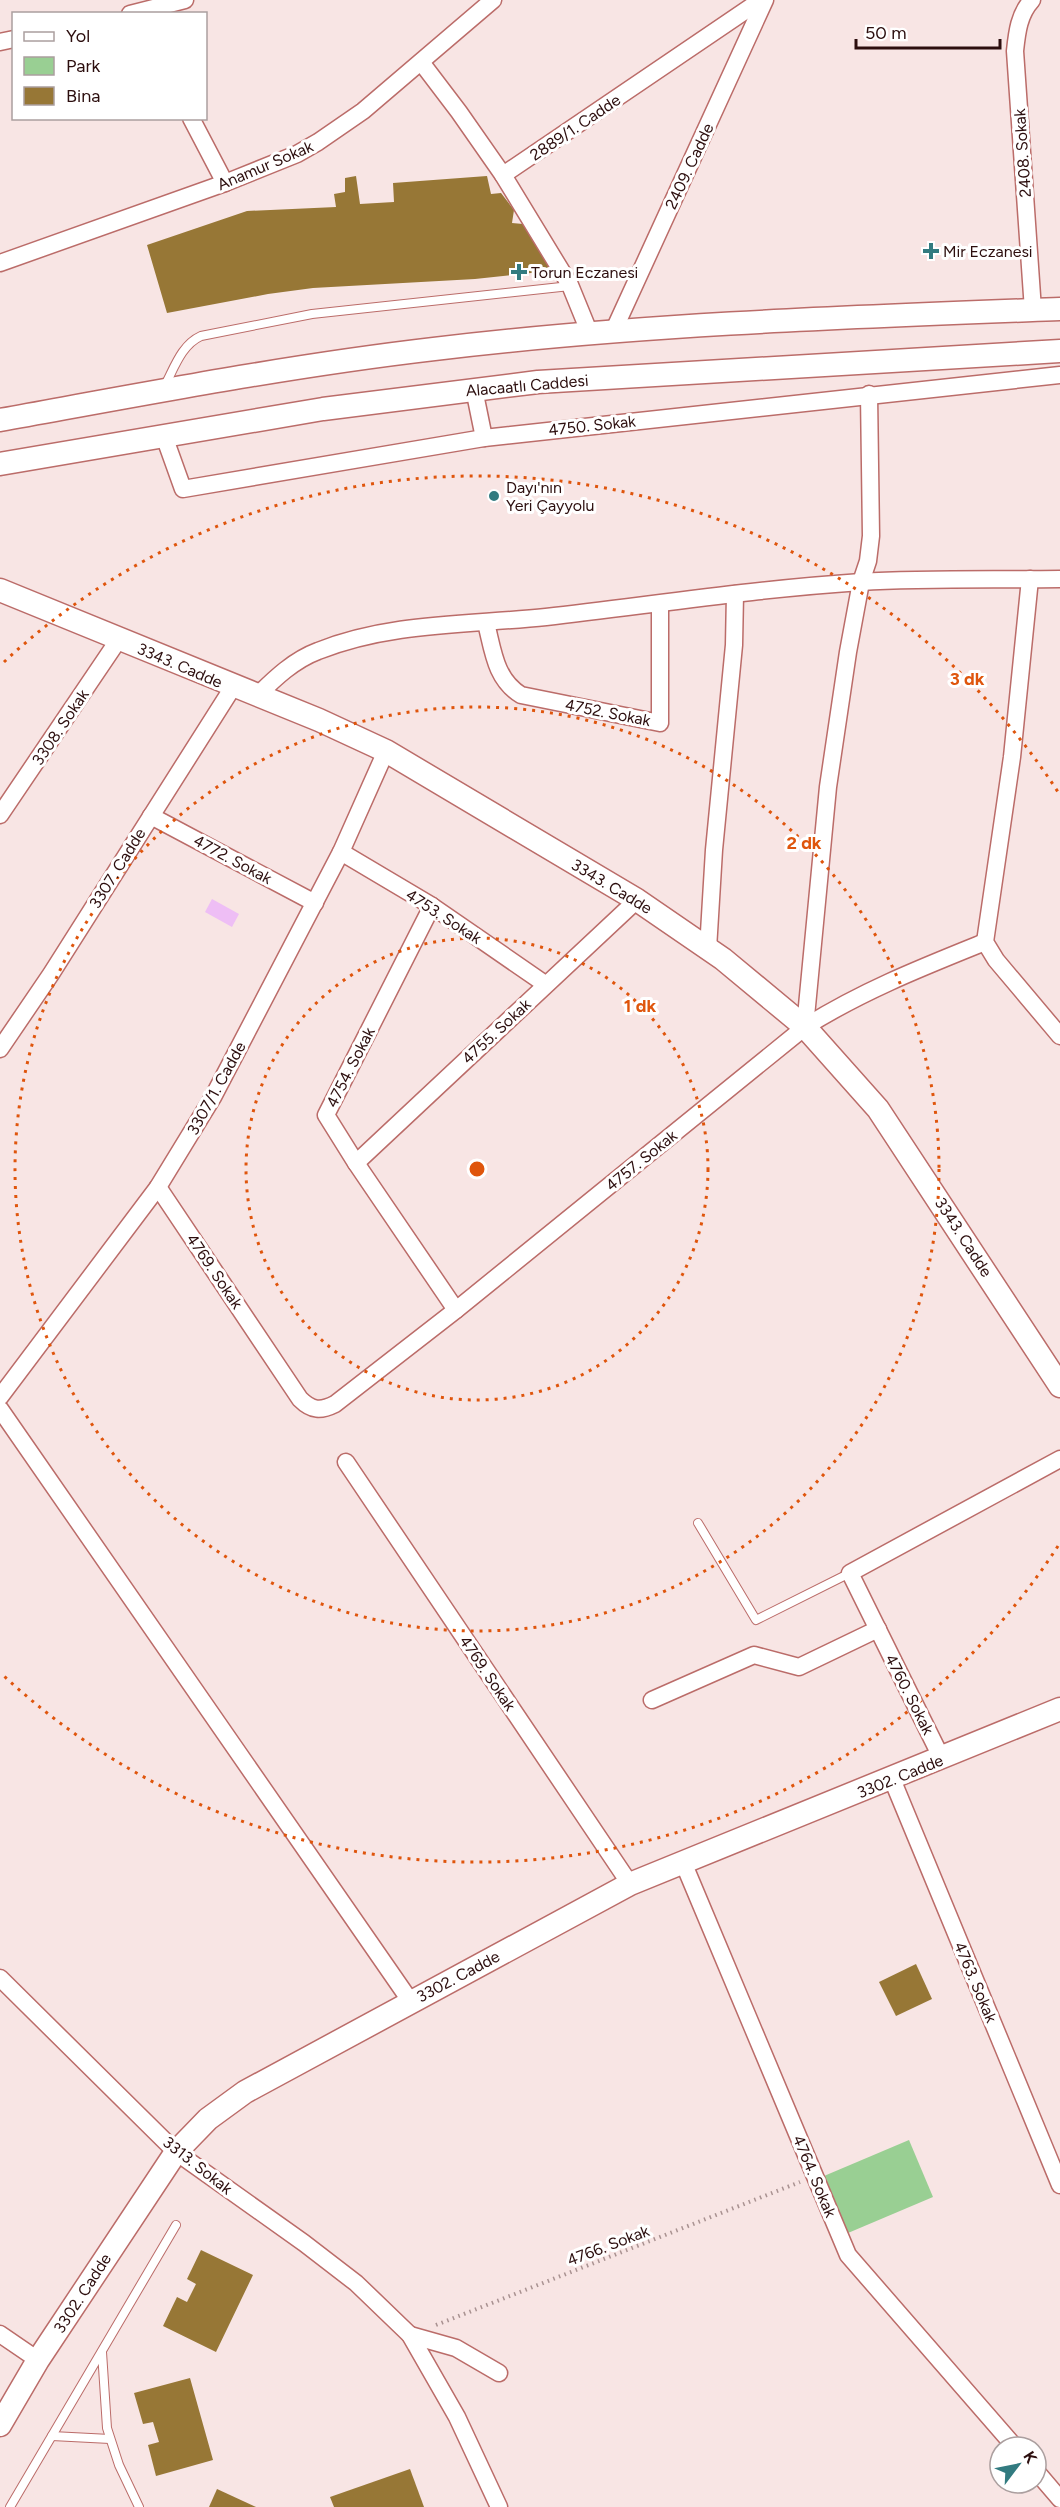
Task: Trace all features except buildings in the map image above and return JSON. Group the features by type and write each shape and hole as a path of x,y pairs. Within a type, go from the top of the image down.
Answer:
{"street":[{"path":"137,12 185,0"},
{"name":"Anamur Sokak","path":"0,263 225,183 297,154 363,111 494,0"},
{"name":"2889/1. Cadde","path":"503,175 763,0"},
{"name":"2409. Cadde","path":"613,332 763,0"},
{"name":"2408. Sokak","path":"1032,0 1025,7 1017,28 1015,51 1033,310"},
{"path":"421,62 503,175 570,285 590,334"},
{"path":"192,120 225,183"},
{"path":"0,420 295,368 403,353 726,323 1060,309"},
{"name":"Alacaatlı Caddesi","path":"0,464 323,409 538,382 1060,351"},
{"name":"4750. Sokak","path":"164,436 183,489 484,438 869,394 1060,375"},
{"path":"474,389 484,438"},
{"path":"805,1027 828,788 848,652 861,582 868,561 871,536 869,394"},
{"path":"1030,579 1012,757 985,942 996,960 1060,1036"},
{"path":"257,696 292,664 317,651 365,636 411,627 486,623 861,582 1060,579"},
{"name":"3343. Cadde","path":"0,590 353,735 386,751 637,900 708,949 805,1027 878,1109 1060,1386"},
{"path":"708,949 714,850 734,645 735,594"},
{"name":"4752. Sokak","path":"486,623 501,675 511,689 521,694 660,723 660,604"},
{"name":"3308. Sokak","path":"0,815 119,639"},
{"name":"3307. Cadde","path":"0,1049 233,687"},
{"name":"3307/1. Cadde","path":"0,1397 158,1187 213,1097 341,852 386,751"},
{"name":"4772. Sokak","path":"151,816 315,903"},
{"name":"4753. Sokak","path":"341,852 432,906 545,984"},
{"name":"4755. Sokak","path":"356,1163 637,900"},
{"name":"4754. Sokak","path":"432,906 326,1115 456,1310"},
{"name":"4757. Sokak","path":"316,1409 324,1409 335,1404 456,1310 805,1027 896,978 985,942"},
{"name":"4769. Sokak","path":"158,1187 300,1399 307,1406 316,1409"},
{"path":"0,1409 411,2002"},
{"path":"850,1573 1060,1459"},
{"name":"4769. Sokak","path":"346,1462 630,1884"},
{"name":"4760. Sokak","path":"850,1573 942,1759"},
{"path":"652,1700 754,1655 799,1667 878,1629"},
{"name":"3302. Cadde","path":"0,2425 38,2360 176,2152 208,2119 245,2092 630,1884 942,1759 1060,1709"},
{"name":"4763. Sokak","path":"892,1779 1060,2185"},
{"name":"4764. Sokak","path":"683,1862 848,2255 1005,2435"},
{"name":"3313. Sokak","path":"0,1978 176,2152 356,2283 410,2335"},
{"path":"0,2334 38,2360"},
{"path":"410,2335 456,2348 499,2373"},
{"path":"410,2335 457,2417 499,2507"},
{"path":"1048,2485 1060,2499"}],"lane":[{"path":"162,392 184,350 201,336 312,314 570,285"},
{"path":"698,1523 756,1620 850,1573"},
{"path":"10,2507 177,2225"},
{"path":"102,2351 106,2428 118,2465 139,2507"},
{"path":"52,2436 110,2439"}],"path":[{"name":"4766. Sokak","path":"410,2335 815,2176"}],"green space":[{"path":"909,2140 933,2197 848,2233 824,2176"}],"shaded area":[{"path":"212,899 239,914 232,927 205,912"}],"place":[{"name":"Mir Eczanesi","path":"931,251"},
{"name":"Torun Eczanesi","path":"519,272"},
{"name":"Dayı'nın Yeri Çayyolu","path":"494,496"}]}
